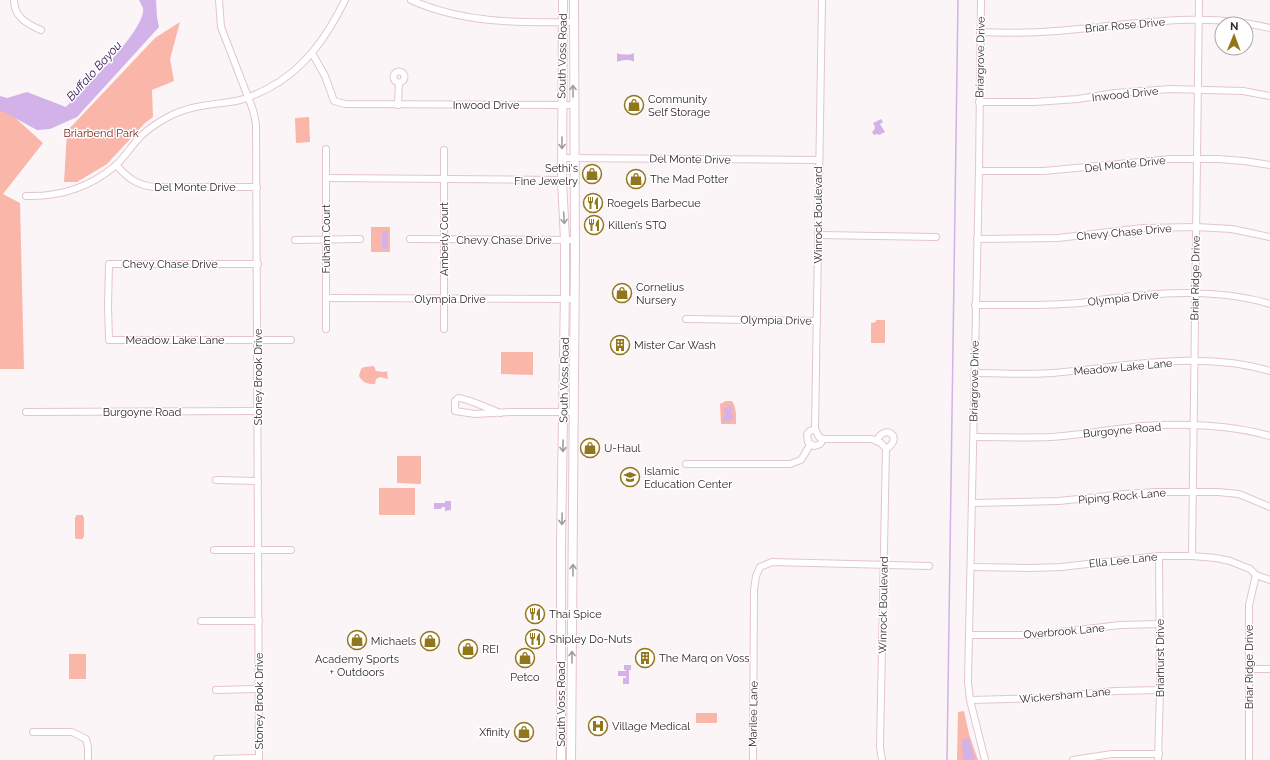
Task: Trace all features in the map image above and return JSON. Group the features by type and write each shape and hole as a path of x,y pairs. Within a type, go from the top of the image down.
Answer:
{"main road":[{"name":"South Voss Road","path":"561,760 561,544 565,299 565,240 562,180 562,0"},
{"name":"South Voss Road","path":"571,760 575,240 573,76 574,0"},
{"path":"562,76 573,76"},
{"path":"563,480 573,480"},
{"path":"561,544 573,543"},
{"path":"561,609 572,609"},
{"path":"561,679 572,679"},
{"path":"561,748 572,749"}],"street":[{"path":"14,0 14,7 17,14 24,22 42,30"},
{"name":"Stoney Brook Drive","path":"219,0 221,28 248,97 256,124 258,186 259,759"},
{"path":"26,196 51,195 68,192 85,185 116,165 145,133 169,116 190,107 238,100 248,97 280,82 302,65 312,53 335,21 345,0"},
{"path":"411,0 425,7 472,18 497,21 573,22"},
{"name":"Winrock Boulevard","path":"822,0 818,160 819,235 815,429 810,431 807,439 810,445 819,446 823,439 877,440 880,435 887,432 894,436 894,442 886,449 880,747 882,760"},
{"name":"Briargrove Drive","path":"981,0 974,437 968,682 970,700 985,760"},
{"name":"Briar Ridge Drive","path":"1192,556 1199,0"},
{"name":"Briar Rose Drive","path":"980,32 1016,33 1055,31 1147,22 1198,21 1229,21 1270,28"},
{"name":"Inwood Drive","path":"312,53 325,76 334,101 345,104 574,105"},
{"path":"398,105 399,83"},
{"name":"Inwood Drive","path":"979,102 1035,102 1078,99 1143,91 1243,91 1270,96"},
{"name":"Fulham Court","path":"326,149 326,330"},
{"name":"Amberly Court","path":"444,150 444,329"},
{"name":"Del Monte Drive","path":"562,158 818,160"},
{"name":"Del Monte Drive","path":"979,171 1044,171 1147,161 1197,159 1244,160 1270,165"},
{"name":"Del Monte Drive","path":"116,165 134,182 143,186 258,186"},
{"path":"326,178 562,180"},
{"name":"Chevy Chase Drive","path":"977,239 1058,238 1143,228 1196,227 1232,229 1270,237"},
{"path":"819,235 936,237"},
{"path":"295,240 360,239"},
{"name":"Chevy Chase Drive","path":"410,239 575,240"},
{"name":"Chevy Chase Drive","path":"108,291 109,264 258,264"},
{"name":"Meadow Lake Lane","path":"108,291 109,340 291,340"},
{"name":"Olympia Drive","path":"976,305 1043,305 1080,303 1117,298 1195,294 1225,294 1270,304"},
{"name":"Olympia Drive","path":"326,298 574,299"},
{"name":"Olympia Drive","path":"686,319 817,321"},
{"name":"Meadow Lake Lane","path":"975,373 1052,373 1131,364 1194,362 1226,362 1270,371"},
{"path":"500,413 461,397 455,401 455,411 475,414 574,412"},
{"name":"Burgoyne Road","path":"26,412 258,411"},
{"name":"Burgoyne Road","path":"974,437 1049,437 1145,426 1234,428 1254,431 1270,436"},
{"path":"815,429 819,437 823,439"},
{"path":"877,440 886,449"},
{"path":"686,464 790,464 800,460 810,445"},
{"path":"216,480 258,481"},
{"name":"Piping Rock Lane","path":"972,503 1059,501 1125,494 1193,491 1239,494 1270,507"},
{"path":"214,550 291,550"},
{"name":"Ella Lee Lane","path":"971,567 1046,568 1159,556 1192,556 1230,561 1250,570 1256,575 1270,580"},
{"name":"Briarhurst Drive","path":"1158,757 1160,690 1159,556"},
{"name":"Marilee Lane","path":"753,760 754,590 760,567 772,562 883,565"},
{"path":"883,565 929,566"},
{"name":"Briar Ridge Drive","path":"1249,760 1249,605 1256,575"},
{"path":"201,621 259,621"},
{"name":"Overbrook Lane","path":"969,635 1036,635 1120,625 1160,624"},
{"path":"1250,669 1270,669"},
{"path":"216,690 259,689"},
{"name":"Wickersham Lane","path":"970,700 1046,698 1115,690 1160,690"},
{"path":"33,732 72,732 86,739 88,747 88,760"},
{"path":"1073,760 1112,754 1158,757"},
{"path":"217,759 259,759"}],"green space":[{"name":"Briarbend Park","path":"180,22 170,59 174,81 152,90 153,117 145,123 107,164 77,182 64,182 67,131 155,38"},
{"path":"0,104 43,143 3,194 20,203 24,369 0,369"},
{"path":"309,117 310,142 296,143 295,118"},
{"path":"371,227 390,227 390,252 371,252"},
{"path":"876,320 885,320 885,343 871,343 871,323 876,322"},
{"path":"501,352 533,352 533,375 501,374"},
{"path":"374,366 376,371 387,371 388,379 380,377 376,379 375,384 364,382 359,376 361,369 364,367"},
{"path":"726,401 732,401 734,404 736,424 721,424 720,404"},
{"path":"397,456 421,456 421,484 397,483"},
{"path":"379,488 415,488 415,515 379,515"},
{"path":"76,515 83,515 84,517 83,539 76,539 75,537"},
{"path":"69,654 86,654 86,679 69,679"},
{"path":"964,711 969,734 978,760 957,760 958,712"},
{"path":"696,713 717,713 717,723 696,723"}],"shaded area":[{"path":"139,0 156,0 159,27 77,117 50,129 37,130 2,111 0,112 0,96 7,98 27,92 66,107 112,60 135,30 141,18 143,8"},
{"path":"617,53 634,53 634,62 626,60 617,62"},
{"path":"881,119 883,122 880,124 885,132 879,135 874,135 872,132 875,127 873,123"},
{"path":"382,231 388,231 388,249 382,249"},
{"path":"731,405 733,409 731,411 734,418 724,422 722,419 726,415 723,409"},
{"path":"445,501 451,501 451,510 445,511 445,507 442,507 441,509 434,509 434,503 445,503"},
{"path":"624,665 631,665 631,670 629,670 629,684 623,684 623,678 626,678 626,676 618,676 618,671 626,671 624,670"},
{"path":"969,738 975,760 963,760 962,740"}],"waterway":[{"path":"947,760 958,0"}],"place":[{"name":"Community Self Storage","path":"634,105"},
{"name":"Sethi's Fine Jewelry","path":"592,174"},
{"name":"The Mad Potter","path":"636,179"},
{"name":"Roegels Barbecue","path":"593,203"},
{"name":"Killen’s STQ","path":"594,225"},
{"name":"Cornelius Nursery","path":"622,293"},
{"name":"Mister Car Wash","path":"620,345"},
{"name":"U-Haul","path":"590,448"},
{"name":"Islamic Education Center","path":"630,477"},
{"name":"Thai Spice","path":"535,614"},
{"name":"Shipley Do-Nuts","path":"535,639"},
{"name":"Academy Sports + Outdoors","path":"357,640"},
{"name":"Michaels","path":"430,641"},
{"name":"REI","path":"468,649"},
{"name":"Petco","path":"525,658"},
{"name":"The Marq on Voss","path":"645,658"},
{"name":"Village Medical","path":"598,726"},
{"name":"Xfinity","path":"524,732"}],"water label":[{"name":"Buffalo Bayou","path":"94,71"}]}
